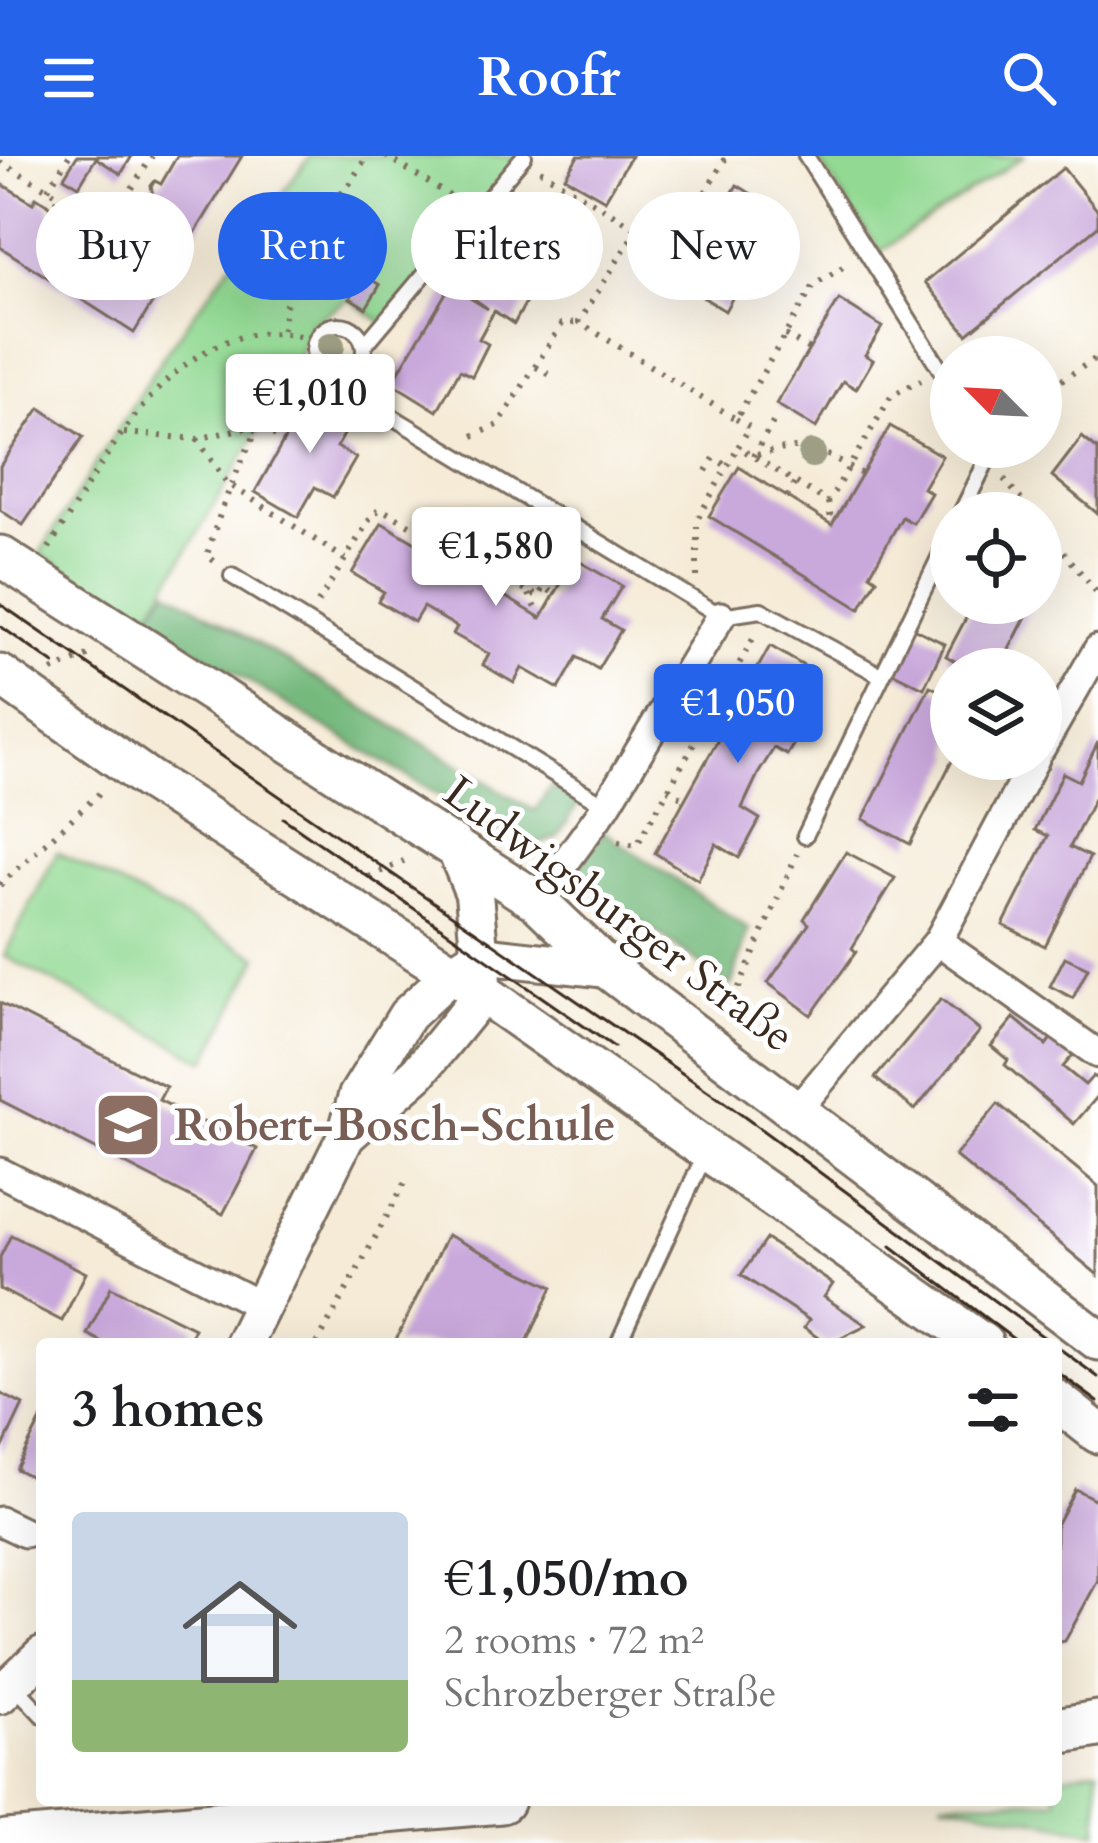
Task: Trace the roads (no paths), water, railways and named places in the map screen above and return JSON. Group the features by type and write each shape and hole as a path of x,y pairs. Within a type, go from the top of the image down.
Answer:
{"highway":[{"path":"1062,1730 1098,1724"},
{"path":"7,1843 436,1806"}],"main road":[{"name":"Ludwigsburger Straße","path":"15,566 537,901 608,969 1098,1340"},
{"path":"0,675 148,780 472,974 974,1338"},
{"path":"1062,1405 1098,1432"}],"street":[{"path":"537,901 606,806 721,616"},
{"path":"1062,712 1098,649"},
{"path":"797,1110 938,941 1025,780"},
{"path":"246,1338 346,1136 418,1073 472,974 474,894 453,843"},
{"path":"938,941 1098,1054"},
{"path":"472,974 554,959 608,969"},
{"path":"0,1172 261,1306"},
{"path":"4,1689 36,1660"}],"lane":[{"path":"806,156 930,357"},
{"path":"523,157 364,346 352,372 363,399 721,616 768,614 880,675"},
{"path":"352,372 338,376 316,362 316,340 331,326 346,325 364,346"},
{"path":"805,836 930,575"},
{"path":"232,576 606,806"},
{"path":"621,1338 708,1148"},
{"path":"4,1689 36,1711"}],"tram line":[{"path":"0,604 724,1102 1045,1338"},
{"path":"0,626 54,664"},
{"path":"283,818 614,1047"},
{"path":"891,1246 1012,1338"},
{"path":"1062,1350 1098,1377"},
{"path":"1062,1375 1098,1402"}],"place":[{"name":"Robert-Bosch-Schule","path":"128,1125"}]}
